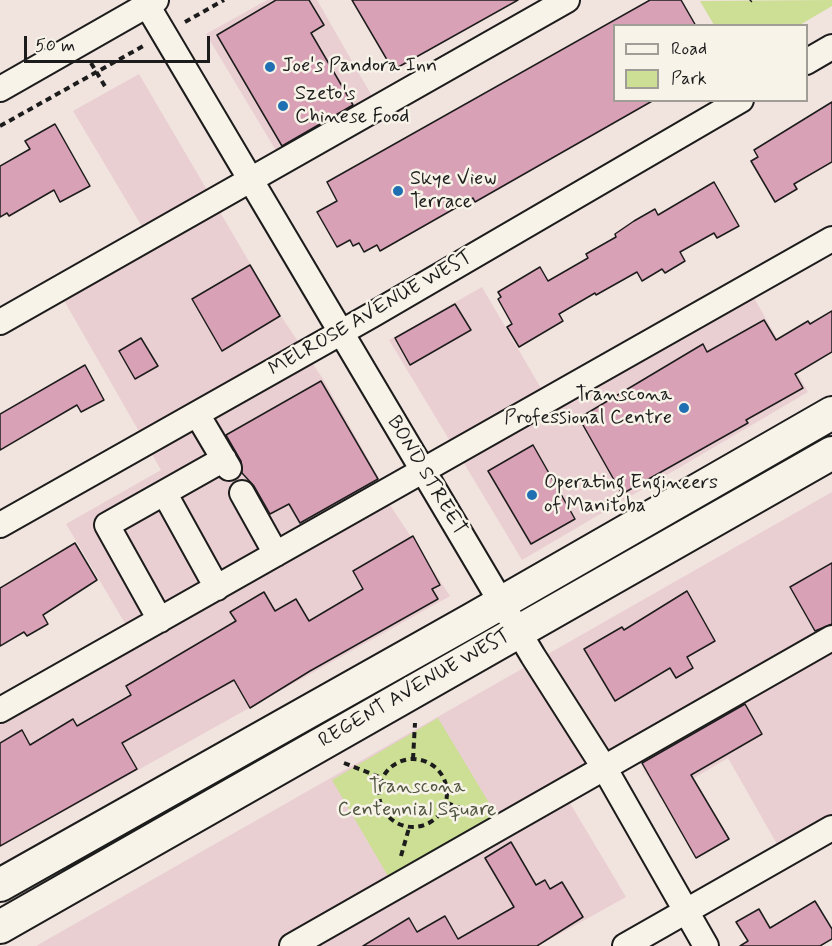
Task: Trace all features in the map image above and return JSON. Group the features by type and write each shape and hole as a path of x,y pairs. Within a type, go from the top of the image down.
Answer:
{"main road":[{"name":"REGENT AVENUE WEST","path":"0,885 502,602 832,412"},
{"name":"REGENT AVENUE WEST","path":"0,927 832,453"}],"street":[{"path":"0,322 567,0"},
{"path":"0,89 149,2"},
{"name":"BOND STREET","path":"149,2 340,333 518,630 605,769 706,946"},
{"path":"808,61 832,47"},
{"name":"MELROSE AVENUE WEST","path":"0,525 340,333 738,102"},
{"path":"0,710 832,239"},
{"path":"160,620 107,525 226,464 197,414"},
{"path":"242,493 276,554"},
{"path":"165,494 217,588"},
{"path":"292,946 832,638"},
{"path":"625,946 832,828"}],"path":[{"path":"194,16 224,0"},
{"path":"0,126 133,52"},
{"path":"88,59 106,88"},
{"path":"413,759 415,723"},
{"path":"413,759 432,764 443,775 448,789 447,803 439,818 425,826 409,828 393,822 382,810 378,794 382,778 391,766 404,760 413,759"},
{"path":"344,763 382,778"}],"shaded area":[{"name":"Joe's Pandora Inn","path":"267,0 317,0 377,105 281,159 206,34"},
{"path":"139,74 281,316 323,379 380,480 386,499 450,596 0,847 0,716 135,640 66,524 161,470 62,297 153,245 73,111"},
{"path":"482,287 545,395 453,446 389,340"},
{"path":"750,291 808,392 522,560 459,455"},
{"path":"832,492 832,823 782,853 728,758 660,798 631,747 561,788 626,897 538,946 36,946"}],"green space":[{"path":"832,0 832,6 801,24 713,24 700,1"},
{"name":"Transcona Centennial Square","path":"438,718 500,821 392,883 332,780"}],"building":[{"name":"Joe's Pandora Inn","path":"276,0 309,0 324,25 311,33 353,105 282,146 217,35"},
{"path":"352,0 518,0 393,70"},
{"path":"650,0 681,0 695,24 613,24 613,102 650,102 475,202 473,198 380,251 377,245 364,252 359,243 353,246 350,240 337,247 317,212 337,201 327,182"},
{"path":"832,102 832,162 794,184 797,189 775,202 751,161 758,157 754,150"},
{"path":"55,124 90,186 60,202 54,190 9,216 7,213 0,217 0,166 30,149 25,141"},
{"path":"714,182 739,226 717,238 714,233 680,252 685,261 665,273 662,269 642,281 637,272 596,295 595,293 559,314 563,321 519,347 507,327 512,324 498,299 501,297 498,292 540,267 548,281 588,258 586,254 616,237 615,234 634,221 655,209 658,215"},
{"path":"250,265 280,316 222,351 192,299"},
{"path":"455,304 471,330 410,365 395,338"},
{"path":"832,311 832,352 795,374 803,388 746,420 748,423 622,494 579,418 703,344 707,352 764,320 776,340 808,321 810,324"},
{"path":"141,338 158,366 135,379 119,351"},
{"path":"85,365 104,400 81,412 77,405 0,450 0,414"},
{"path":"321,381 378,479 300,523 289,504 270,514 254,486 242,473 241,461 226,435"},
{"name":"Operating Engineers of Manitoba","path":"533,445 575,519 531,544 488,471"},
{"path":"413,536 440,585 432,589 438,599 310,671 250,708 234,680 122,743 137,769 0,846 0,743 22,730 30,745 73,719 77,726 131,695 126,686 236,621 230,612 264,592 275,611 296,599 309,621 363,589 353,571"},
{"path":"75,543 97,580 43,615 48,624 27,636 24,632 0,646 0,588"},
{"path":"832,563 832,624 815,631 790,587"},
{"path":"687,591 715,641 687,657 693,668 676,678 670,668 615,701 584,649 622,627 624,630"},
{"path":"745,704 762,734 691,775 729,839 696,858 642,763"},
{"path":"511,842 536,885 545,880 550,889 562,882 583,917 537,946 363,946 409,918 417,932 445,916 458,939 514,907 485,858"},
{"path":"815,901 832,929 832,939 820,946 740,946 748,941 736,922 759,909 770,928"}],"place":[{"name":"Joe's Pandora Inn","path":"270,67"},
{"name":"Szeto's Chinese Food","path":"283,106"},
{"name":"Skye View Terrace","path":"398,191"},
{"name":"Transcona Professional Centre","path":"684,408"},
{"name":"Operating Engineers of Manitoba","path":"532,495"}]}
